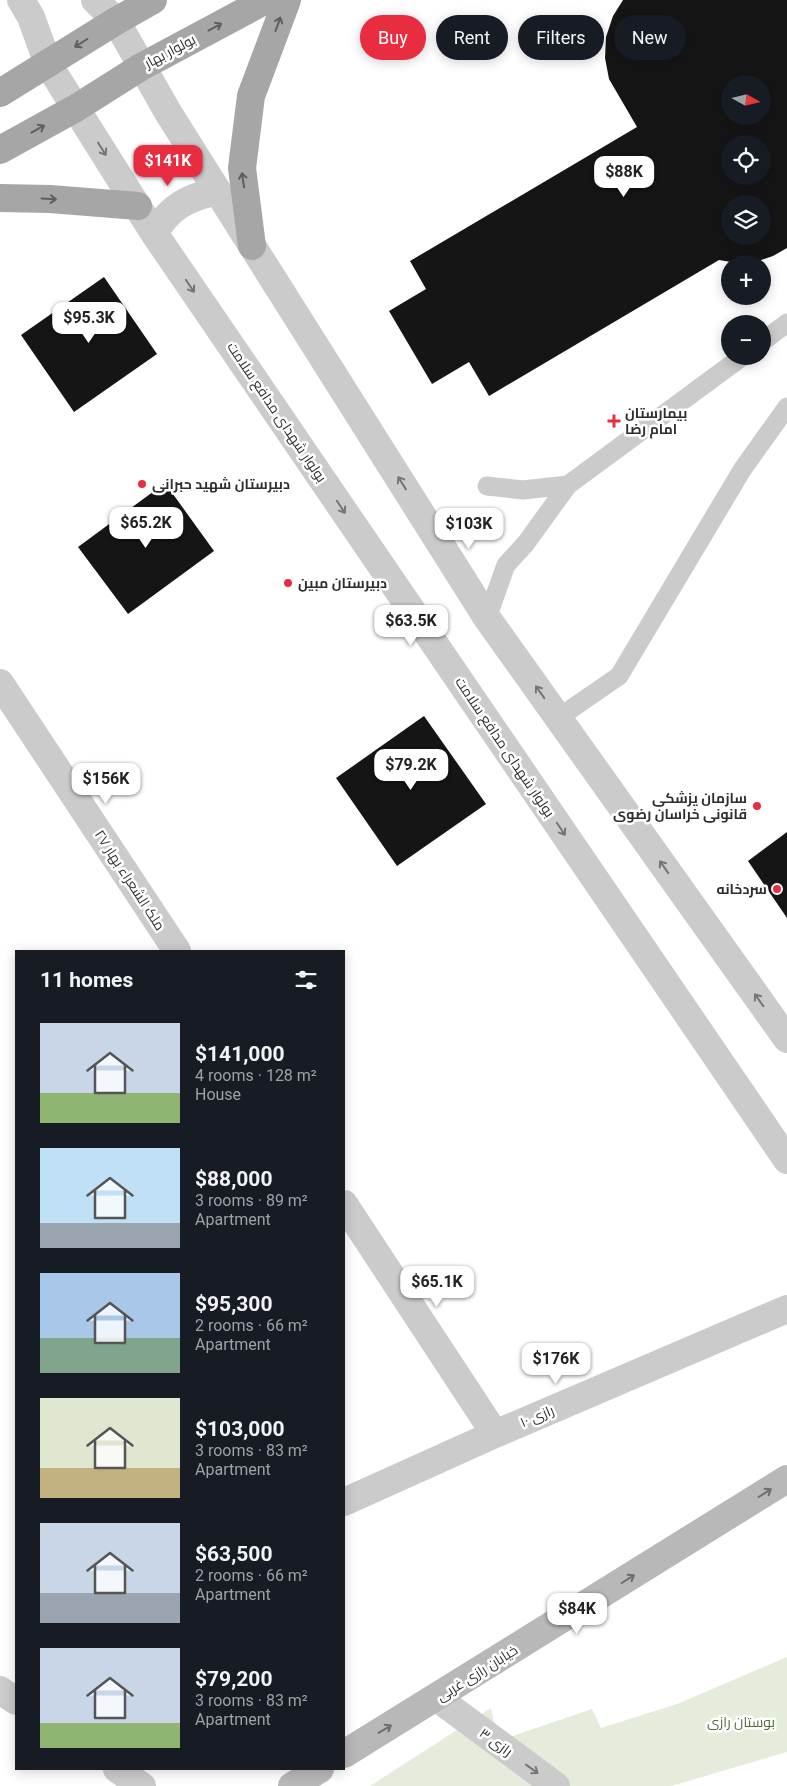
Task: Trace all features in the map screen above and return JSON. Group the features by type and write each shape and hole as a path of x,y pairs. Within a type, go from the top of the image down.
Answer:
{"main road":[{"path":"0,94 116,21 154,0"},
{"name":"بولوار بهار","path":"0,150 76,108 141,67 266,0"},
{"path":"252,246 242,168 251,96 287,0"},
{"path":"0,198 50,199 138,206"},
{"name":"خیابان رازی غربی","path":"345,1753 787,1479"},
{"path":"292,1786 318,1770"}],"street":[{"name":"بولوار شهدای مدافع سلامت","path":"21,0 31,17 48,64 154,233 787,1160"},
{"path":"95,0 116,21 169,114 487,618 787,1039"},
{"path":"154,233 162,220 186,200 217,191"},
{"name":"ملک الشعراء بهار ۲۷","path":"0,683 176,950"},
{"path":"345,1206 495,1434"},
{"name":"رازی ۱۰","path":"345,1502 495,1434 787,1309"},
{"name":"رازی ۳","path":"437,1698 556,1786"},
{"path":"118,1770 142,1786"}],"lane":[{"path":"771,336 787,324"},
{"path":"487,618 506,565 526,543 568,485 731,365"},
{"path":"558,718 618,676 742,470 787,407"},
{"path":"487,486 523,490 568,485"}],"green space":[{"name":"بوستان رازی","path":"787,1657 787,1752 671,1786 370,1786 491,1708 498,1741 592,1709 601,1728 677,1704"}],"building":[{"path":"623,0 787,0 787,248 771,257 771,255 721,255 721,260 489,396 469,362 432,384 389,311 426,289 410,261 637,127 609,79 605,58 606,37 613,16"},
{"path":"104,277 157,354 74,412 21,335"},
{"path":"165,483 214,551 128,614 78,547"},
{"path":"424,716 486,804 397,866 336,778"},
{"name":"سردخانه","path":"787,832 787,918 748,861"}],"place":[{"name":"بیمارستان امام رضا","path":"614,421"},
{"name":"دبیرستان شهید حبرانی","path":"142,484"},
{"name":"دبیرستان مبین","path":"288,583"},
{"name":"سازمان پزشکی قانونی خراسان رضوی","path":"757,806"},
{"name":"سردخانه","path":"777,889"}]}
